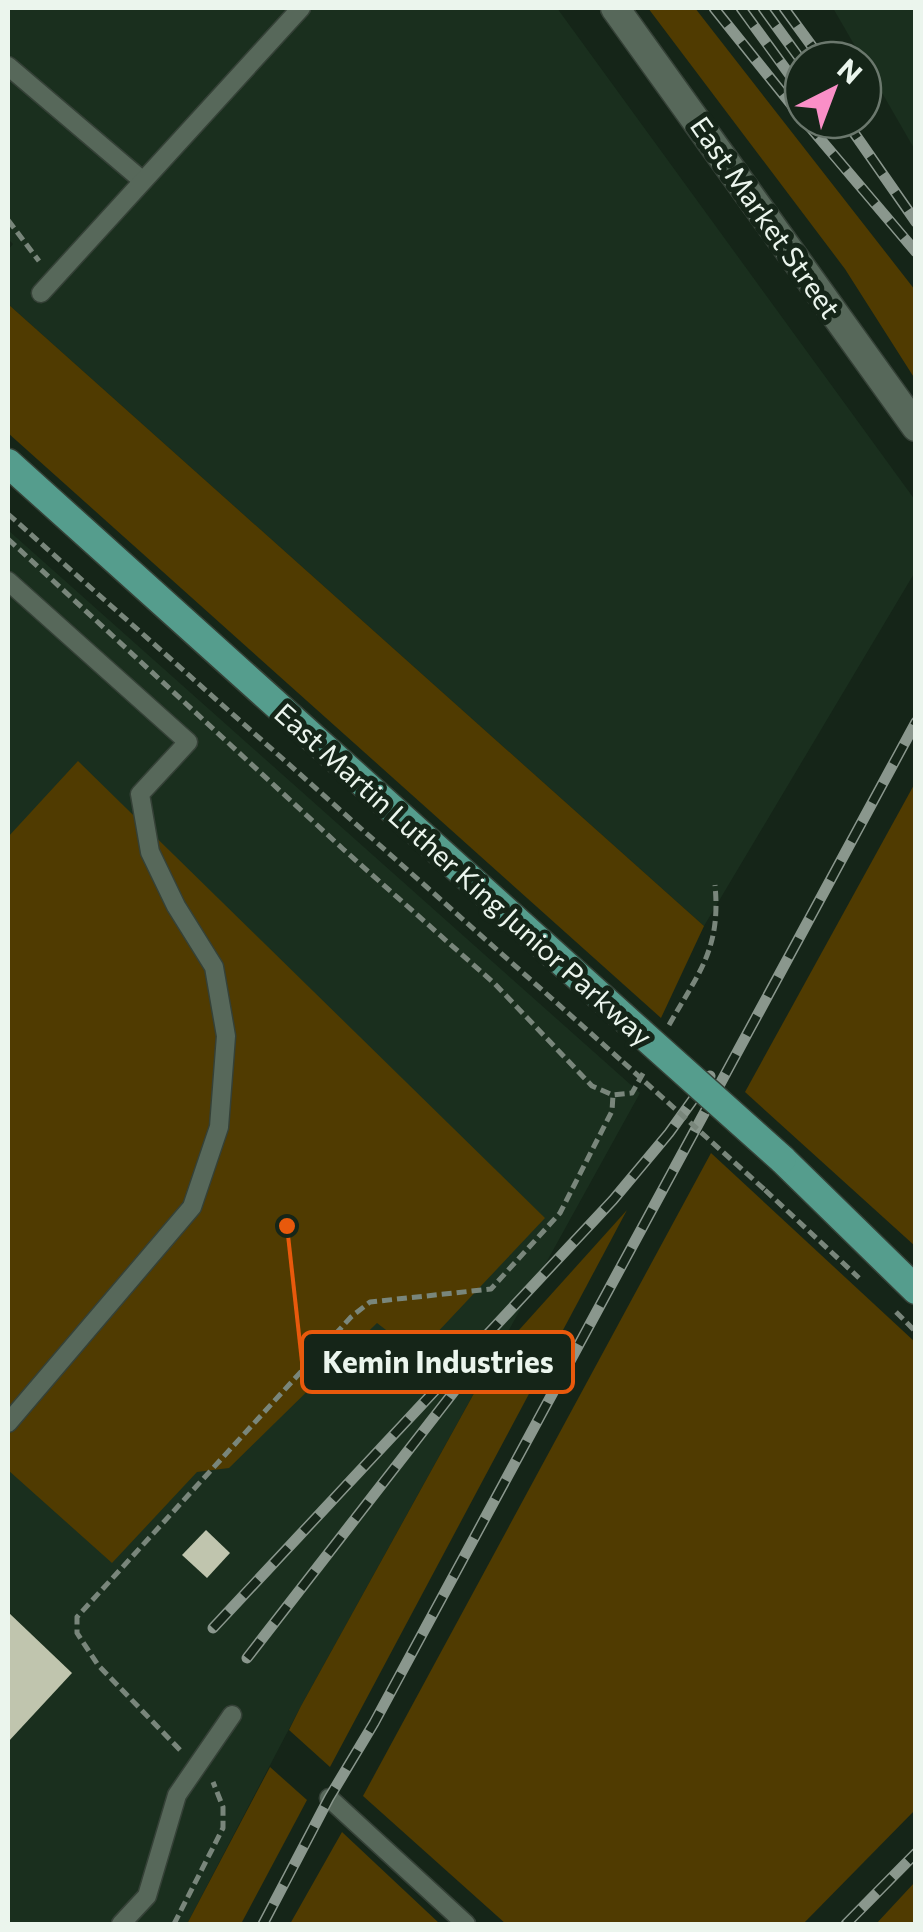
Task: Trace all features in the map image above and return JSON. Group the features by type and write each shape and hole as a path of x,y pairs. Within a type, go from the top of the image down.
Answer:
{"main road":[{"name":"East Martin Luther King Junior Parkway","path":"8,463 654,1030 916,1290"}],"street":[{"name":"East Market Street","path":"615,8 916,428"}],"lane":[{"path":"47,287 301,8"},
{"path":"8,66 143,182"},
{"path":"8,580 188,742 140,794 150,852 176,906 214,966 226,1036 219,1128 192,1207 8,1423"},
{"path":"121,1924 146,1896 177,1795 232,1715"},
{"path":"328,1798 466,1924"}],"path":[{"path":"8,220 17,229 47,287"},
{"path":"8,514 623,1062 871,1289"},
{"path":"8,539 343,849 496,984 592,1086 613,1095 632,1093 650,1061"},
{"path":"654,1030 711,950 718,919 716,885"},
{"path":"174,1924 223,1828 218,1788 98,1666 77,1633 77,1617 351,1317 370,1302 490,1290 560,1214 612,1111 613,1095"},
{"path":"884,1301 916,1332"}],"shaded area":[{"path":"8,8 557,8 915,500 915,572 704,926 8,304 8,250 13,244 8,239"},
{"path":"648,8 695,8 783,121 783,140 798,140 915,290 915,379 845,269"},
{"path":"833,8 915,8 915,150 883,95 883,40 851,40"},
{"path":"8,304 704,926 661,1018 8,433"},
{"path":"8,530 640,1093 301,1706 187,1924 8,1924"},
{"path":"78,761 545,1218 417,1354 377,1323 229,1468 197,1472 112,1563 8,1470 8,837"},
{"path":"915,783 915,1246 745,1092"},
{"path":"711,1153 915,1342 915,1810 803,1924 506,1924 363,1796"},
{"path":"627,1210 330,1767 289,1730 301,1706 493,1359"},
{"path":"270,1767 307,1800 241,1924 187,1924"},
{"path":"342,1832 440,1924 290,1924"},
{"path":"915,1882 915,1924 876,1924"}],"building":[{"path":"206,1530 230,1553 207,1578 182,1555"},
{"path":"8,1612 72,1673 8,1742"}],"railway":[{"path":"714,8 783,94"},
{"path":"741,8 783,66"},
{"path":"763,8 786,40"},
{"path":"784,8 807,40"},
{"path":"821,140 916,252"},
{"path":"859,140 916,222"},
{"path":"263,1924 916,722"},
{"path":"213,1628 613,1200 710,1076"},
{"path":"247,1658 480,1358"},
{"path":"846,1924 916,1853"}],"place":[{"name":"Kemin Industries","path":"287,1226"}]}
